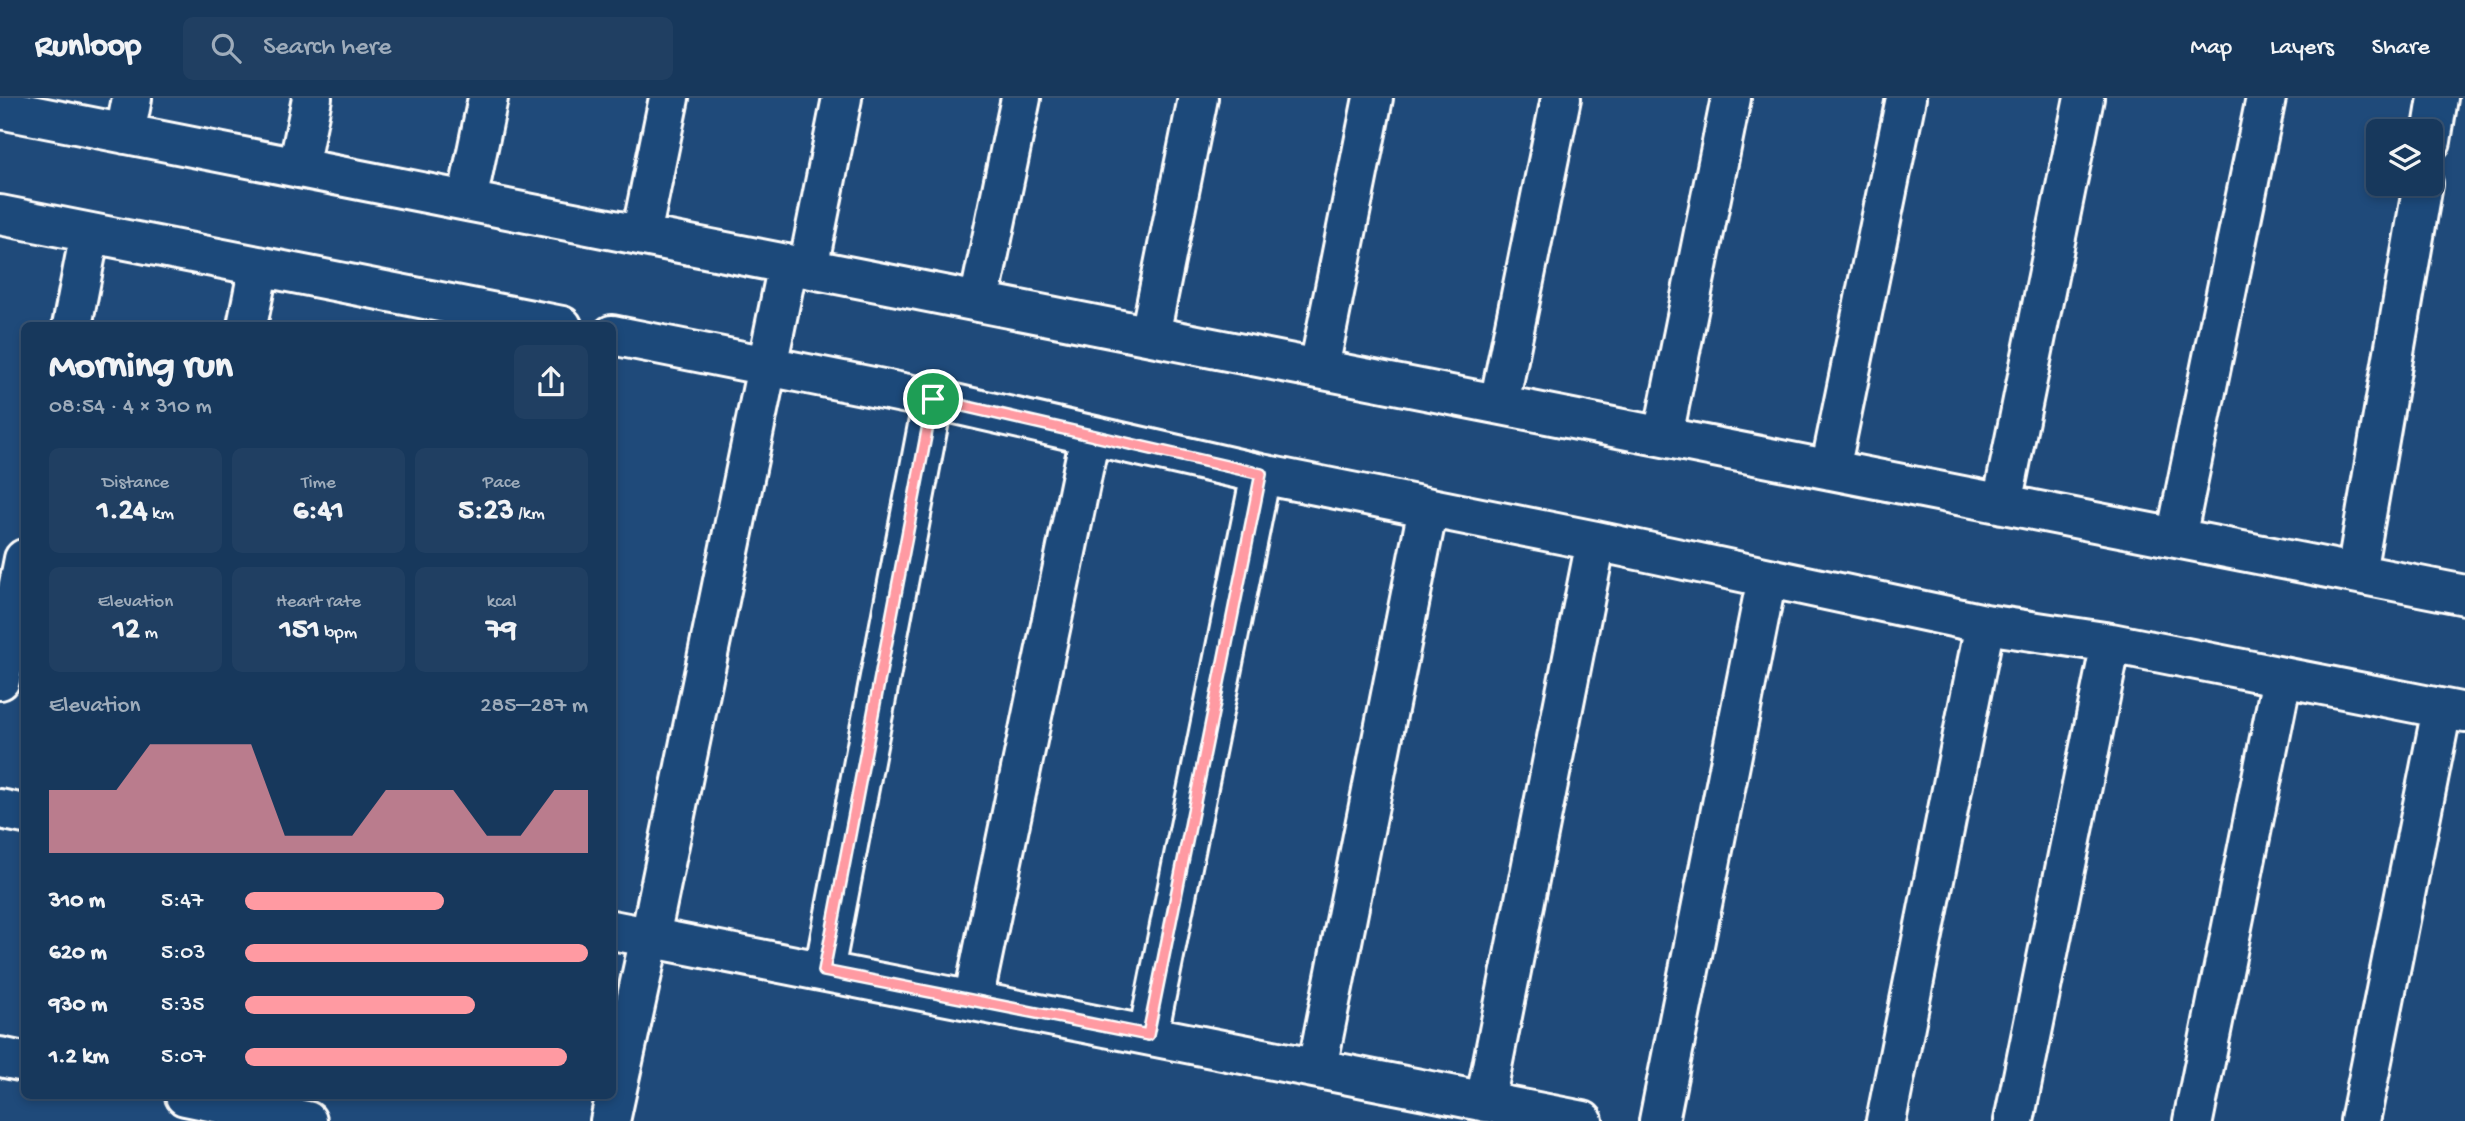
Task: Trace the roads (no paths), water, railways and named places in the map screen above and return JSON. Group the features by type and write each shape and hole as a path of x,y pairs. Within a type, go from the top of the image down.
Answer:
{"street":[{"path":"298,168 312,98"},
{"path":"467,201 488,98"},
{"path":"641,235 668,98"},
{"path":"616,1093 766,366 798,266 842,98"},
{"path":"979,302 1021,98"},
{"path":"1150,335 1198,98"},
{"path":"1319,368 1373,98"},
{"path":"1499,404 1561,98"},
{"path":"1662,436 1731,98"},
{"path":"1830,470 1906,98"},
{"path":"2002,504 2084,98"},
{"path":"2176,538 2266,98"},
{"path":"2435,119 2438,98"},
{"path":"0,109 129,116 298,168 2465,594"},
{"path":"2356,573 2421,196"},
{"path":"0,215 259,266 418,312 521,322"},
{"path":"73,322 90,233"},
{"path":"248,322 259,266"},
{"path":"616,336 933,399 1261,474 1596,541 1985,624 2111,643 2454,711 2360,1121"},
{"path":"824,971 933,399"},
{"path":"973,1001 1090,436"},
{"path":"1148,1035 1261,474"},
{"path":"1317,1068 1428,508"},
{"path":"1485,1102 1596,541"},
{"path":"0,680 21,574"},
{"path":"1659,1121 1767,578"},
{"path":"1886,1121 1985,624"},
{"path":"2014,1121 2111,643"},
{"path":"2193,1121 2282,678"},
{"path":"0,809 21,813"},
{"path":"616,931 1583,1121"},
{"path":"0,1057 21,1061"},
{"path":"200,1099 307,1121"},
{"path":"610,1121 615,1099"}]}
